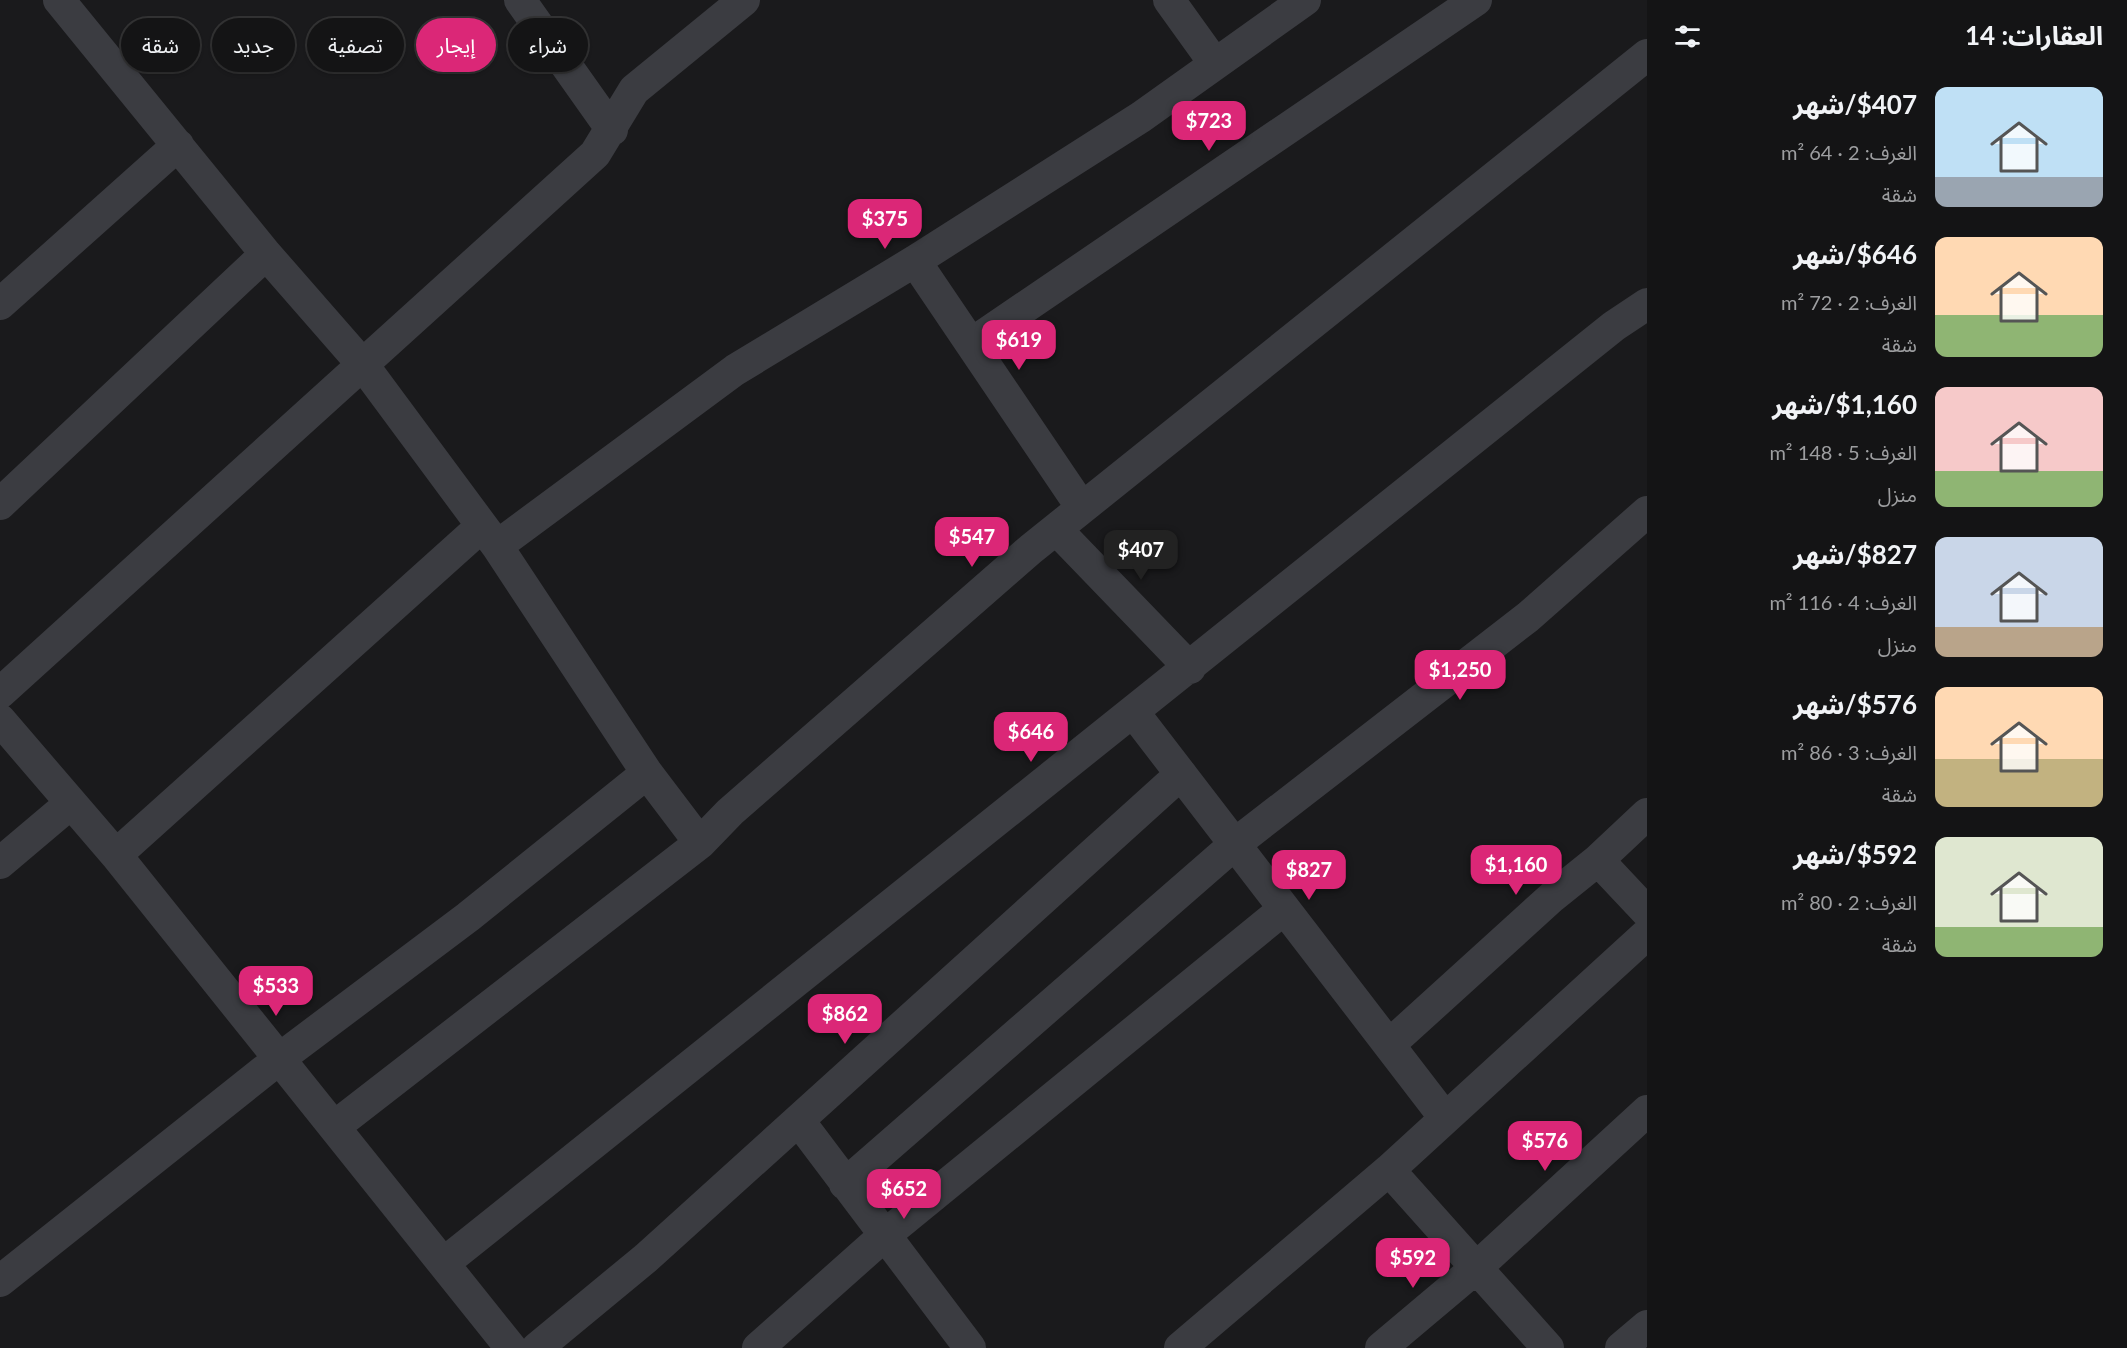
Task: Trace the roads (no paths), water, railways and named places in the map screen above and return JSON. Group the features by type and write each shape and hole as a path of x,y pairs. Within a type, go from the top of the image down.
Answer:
{"street":[{"path":"59,0 266,254 363,365 490,536 647,773 700,843"},
{"path":"520,0 612,130"},
{"path":"0,693 596,154 612,130 622,106 634,90 744,0"},
{"path":"1169,0 1215,64"},
{"path":"116,855 490,536 735,370 915,261 1141,117 1305,0"},
{"path":"971,344 1476,0"},
{"path":"334,1127 700,843 730,812 1056,529 1647,55"},
{"path":"0,304 178,145"},
{"path":"0,504 266,254"},
{"path":"915,261 1082,508"},
{"path":"444,1263 705,1052 1134,713 1614,326 1647,304"},
{"path":"846,1184 1235,844 1528,617 1647,512"},
{"path":"1056,529 1190,668"},
{"path":"1134,713 1445,1118"},
{"path":"0,720 116,855 511,1348"},
{"path":"0,1281 279,1059 468,917 647,773"},
{"path":"537,1348 646,1258 1181,774"},
{"path":"0,863 71,803"},
{"path":"1389,1045 1647,814"},
{"path":"1598,860 1647,912"},
{"path":"758,1348 885,1235 1284,909"},
{"path":"1180,1348 1389,1170 1647,934"},
{"path":"1381,1348 1476,1268 1647,1111"},
{"path":"799,1121 970,1348"},
{"path":"1389,1170 1541,1346"},
{"path":"1621,1348 1647,1326"}]}
